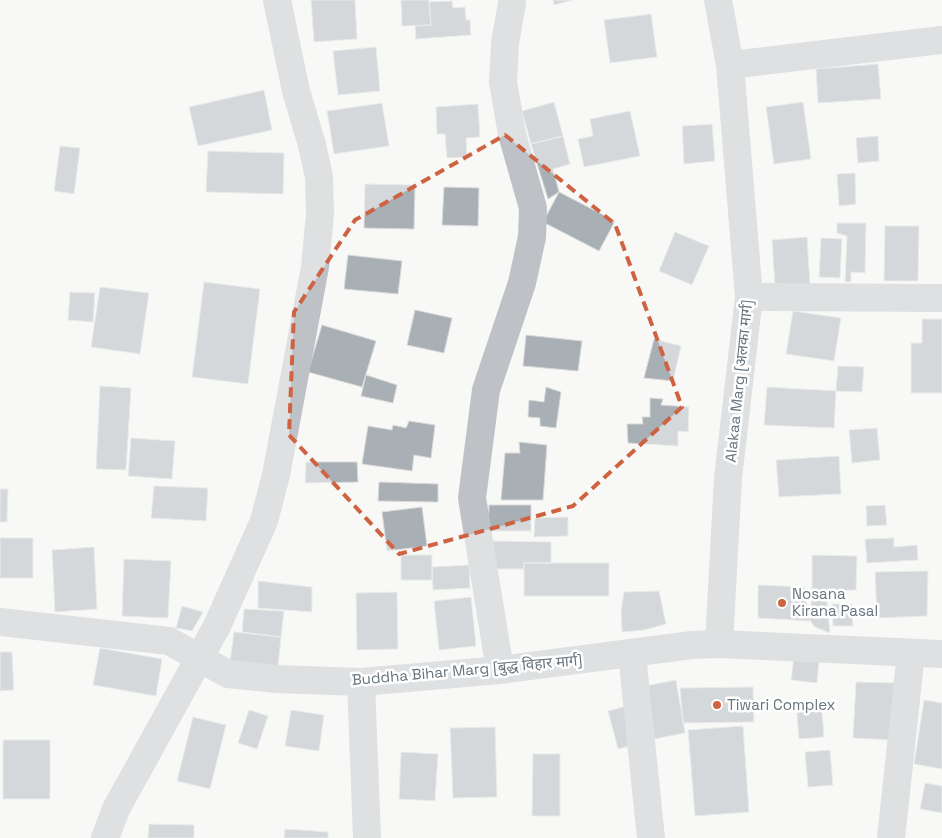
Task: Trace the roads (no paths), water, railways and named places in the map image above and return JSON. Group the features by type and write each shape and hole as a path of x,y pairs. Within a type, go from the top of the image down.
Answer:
{"street":[{"path":"105,838 116,809 217,626 264,521 276,475 315,267 320,214 318,177 312,145 296,91 277,0"},
{"name":"Alakaa Marg [अलका मार्ग]","path":"718,0 730,66 749,297 728,478 719,644"},
{"path":"500,670 472,498 486,390 522,282 532,237 533,208 512,134 503,82 504,43 512,3"},
{"path":"730,66 942,40"},
{"path":"749,297 942,298"},
{"name":"Buddha Bihar Marg [बुद्ध विहार मार्ग]","path":"0,622 169,641 198,659 228,674 276,680 362,682 500,670 692,645 719,644 942,654"},
{"path":"891,838 911,653"},
{"path":"632,654 651,838"},
{"path":"362,682 367,838"}],"place":[{"name":"Nosana Kirana Pasal","path":"782,603"},
{"name":"Tiwari Complex","path":"717,705"}]}
